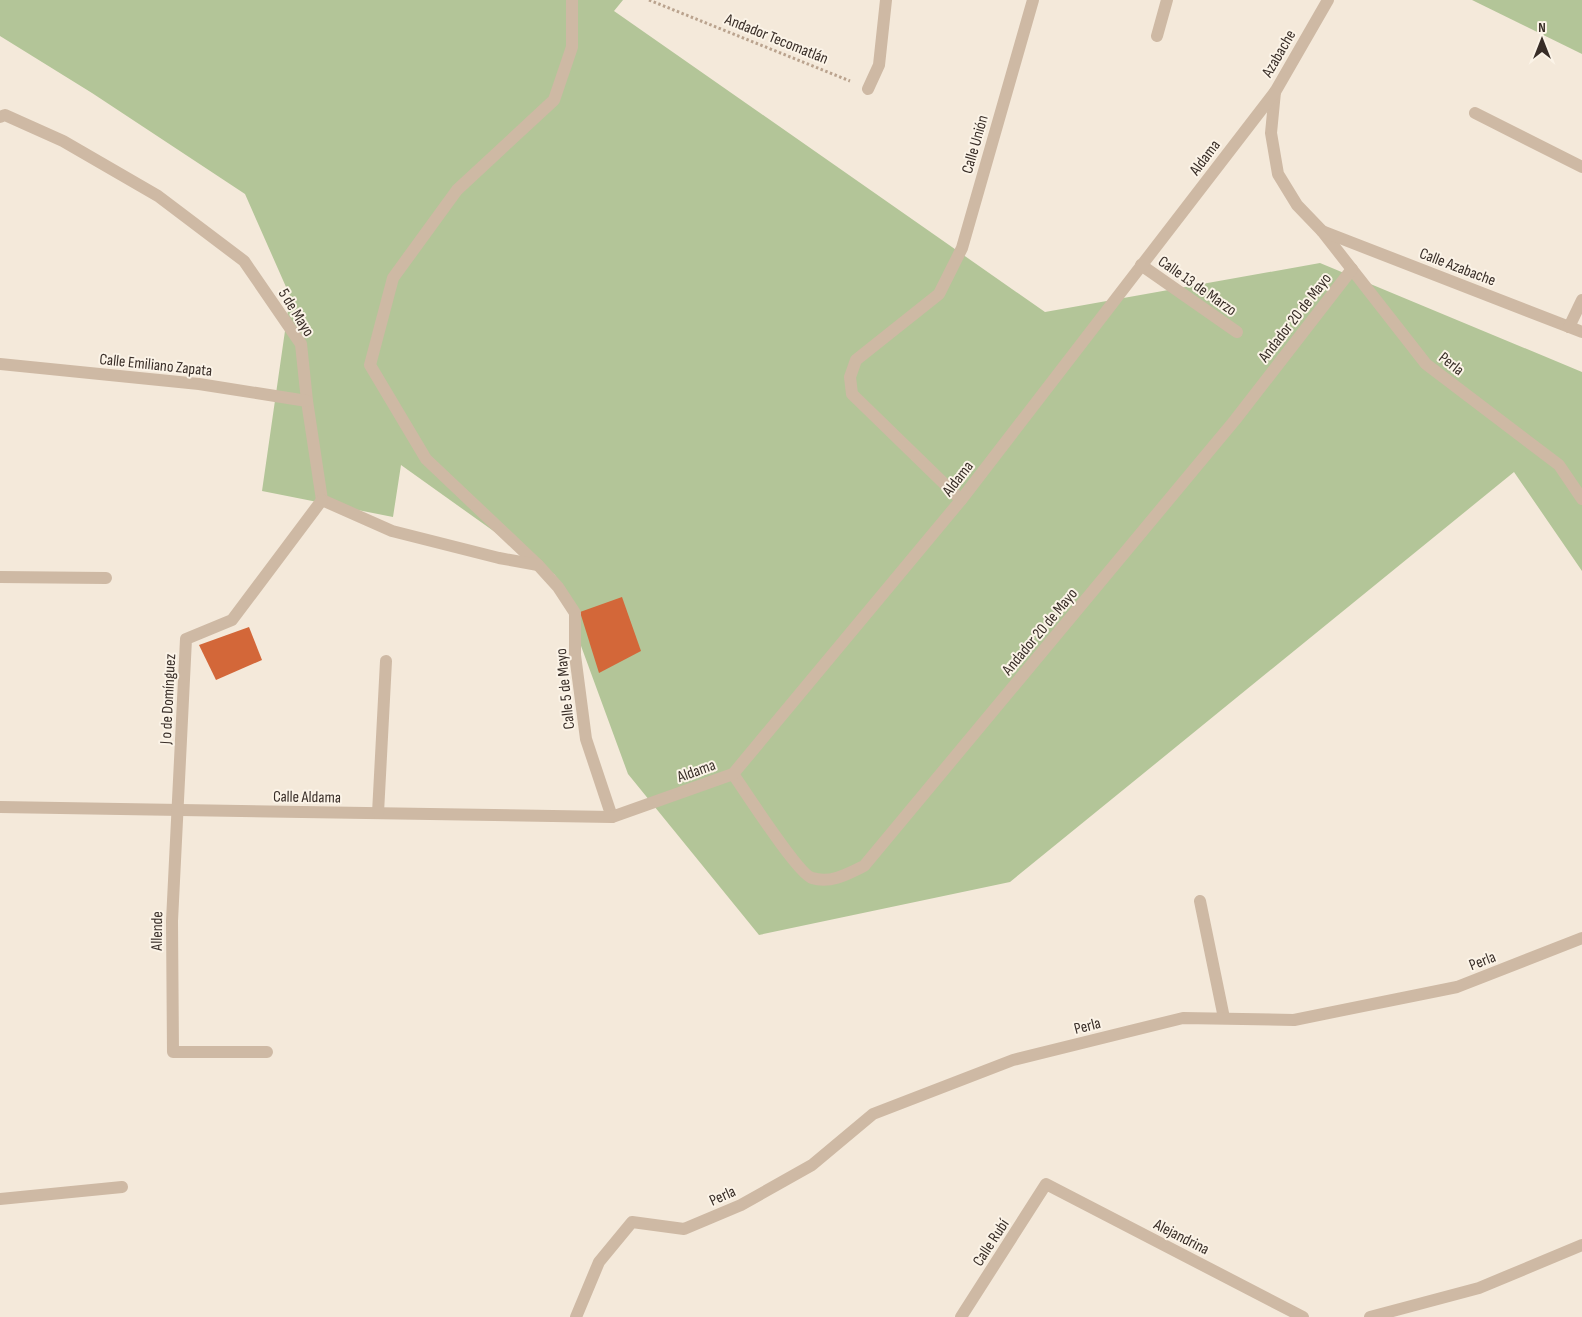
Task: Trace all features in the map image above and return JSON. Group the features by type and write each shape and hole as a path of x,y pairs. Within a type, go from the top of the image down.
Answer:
{"street":[{"name":"Calle 5 de Mayo","path":"572,0 572,47 554,100 457,190 393,278 370,365 426,459 538,565 558,587 574,613 575,655 586,739 612,817"},
{"path":"868,89 879,65 886,0"},
{"name":"Calle Unión","path":"961,500 852,394 850,377 856,360 939,294 962,248 1033,0"},
{"path":"1157,36 1167,0"},
{"name":"Azabache","path":"1322,231 1297,205 1278,174 1271,133 1274,92 1328,0"},
{"name":"Aldama","path":"612,817 733,774 961,500 1274,92"},
{"path":"1475,113 1582,167"},
{"name":"5 de Mayo","path":"3,116 63,140 158,196 244,260 301,344 307,401 322,500"},
{"name":"Perla","path":"1322,231 1426,364 1559,465 1582,499"},
{"name":"Calle Azabache","path":"1322,231 1582,332"},
{"name":"Calle 13 de Marzo","path":"1141,265 1237,332"},
{"name":"Andador 20 de Mayo","path":"733,774 796,864 811,878 826,880 843,877 864,866 1235,420 1352,269"},
{"path":"1569,326 1582,300"},
{"name":"Calle Emiliano Zapata","path":"0,364 199,384 307,401"},
{"path":"322,500 392,531 499,558 538,565"},
{"name":"J o de Domínguez","path":"178,810 186,639 232,620 322,500"},
{"path":"0,577 106,578"},
{"path":"378,813 386,661"},
{"name":"Calle Aldama","path":"0,806 612,817"},
{"name":"Allende","path":"178,810 172,921 172,1052 267,1052"},
{"path":"1200,901 1224,1018"},
{"name":"Perla","path":"576,1317 599,1262 632,1222 684,1229 741,1206 812,1166 873,1114 1013,1060 1183,1018 1294,1020 1457,987 1582,938"},
{"name":"Calle Rubí","path":"961,1317 1046,1184"},
{"name":"Alejandrina","path":"1046,1184 1303,1317"},
{"path":"0,1199 122,1187"},
{"path":"1370,1317 1479,1288 1582,1246"}],"path":[{"name":"Andador Tecomatlán","path":"649,0 868,89"}],"green space":[{"path":"0,0 623,0 614,11 1045,312 1320,263 1582,372 1582,571 1514,472 1010,882 759,935 628,774 555,575 401,465 393,517 262,491 290,296 245,194 92,93 0,36"},
{"path":"1472,0 1582,0 1582,54"}],"building":[{"path":"622,597 641,651 599,673 580,612"},
{"path":"249,627 262,660 216,680 199,645"}]}
